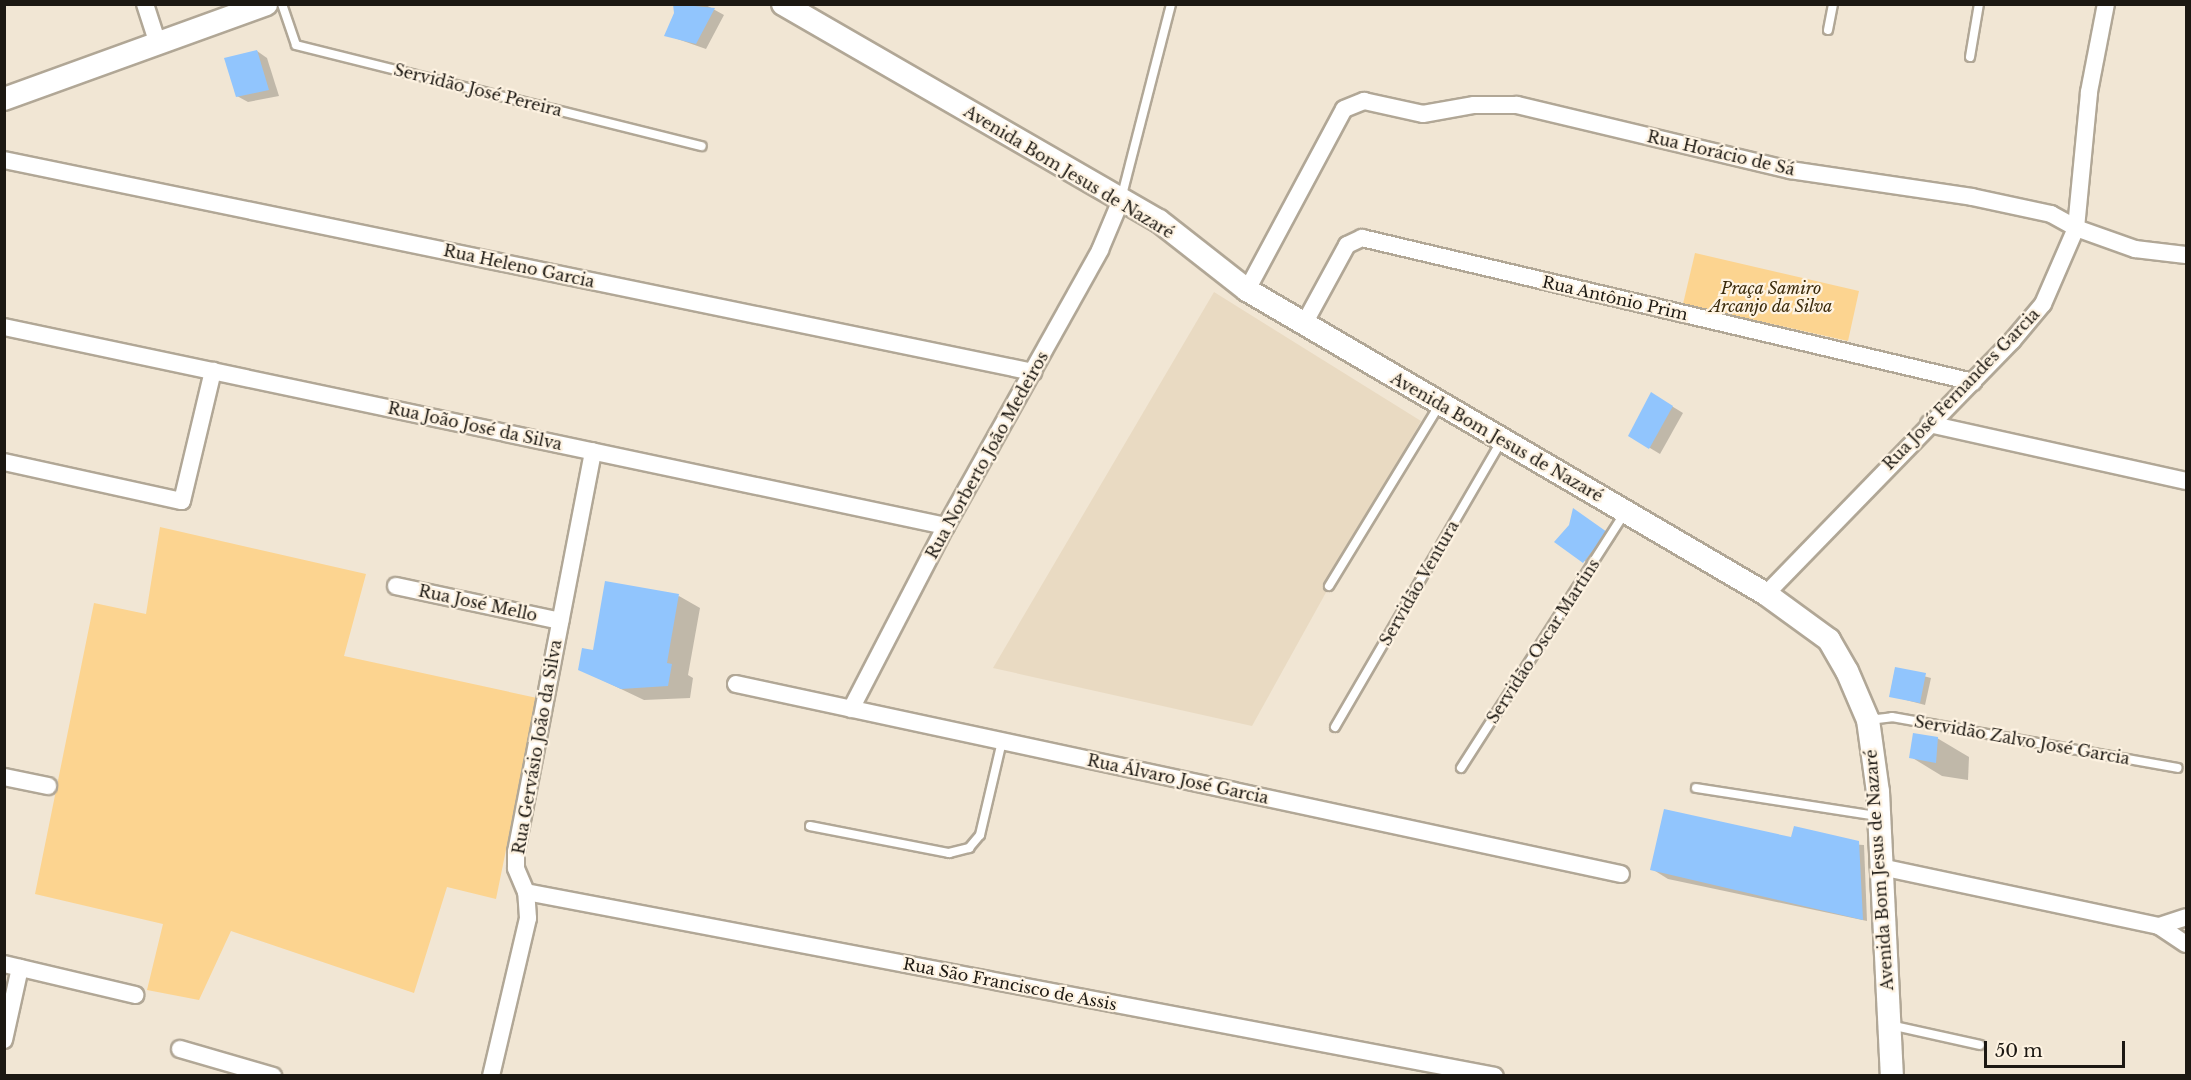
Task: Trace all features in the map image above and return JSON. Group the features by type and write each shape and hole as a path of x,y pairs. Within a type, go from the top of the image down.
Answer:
{"main road":[{"path":"4,99 266,4"},
{"name":"Avenida Bom Jesus de Nazaré","path":"783,4 1158,221 1247,290 1439,406 1502,439 1766,594 1828,640 1847,671 1868,720 1879,817 1892,1076"}],"street":[{"path":"145,4 158,44"},
{"name":"Rua José Fernandes Garcia","path":"1766,594 1972,382 2043,304 2076,228 2089,92 2106,4"},
{"name":"Rua Horácio de Sá","path":"1247,290 1344,108 1364,101 1423,114 1474,105 1517,105 1754,163 1972,196 2051,214 2076,228 2135,249 2187,255"},
{"name":"Rua Heleno Garcia","path":"4,160 1033,372"},
{"name":"Rua Norberto João Medeiros","path":"850,709 946,526 1100,250 1121,200"},
{"name":"Rua Antônio Prim","path":"1304,324 1347,245 1362,238 1972,382"},
{"name":"Rua João José da Silva","path":"4,327 946,526"},
{"path":"4,462 182,501 213,371"},
{"path":"1929,424 2187,481"},
{"name":"Rua Gervásio João da Silva","path":"491,1076 528,918 526,892 516,868 516,852 592,451"},
{"name":"Rua José Mello","path":"396,586 560,621"},
{"name":"Rua Álvaro José Garcia","path":"736,684 1621,874"},
{"path":"4,777 48,786"},
{"path":"1881,867 2159,926 2187,944"},
{"name":"Rua São Francisco de Assis","path":"526,892 1495,1076"},
{"path":"2159,926 2187,917"},
{"path":"4,1040 12,966 135,995"},
{"path":"180,1049 273,1076"}],"lane":[{"name":"Servidão José Pereira","path":"282,4 296,45 702,146"},
{"path":"1121,200 1171,4"},
{"path":"1828,30 1833,4"},
{"path":"1970,57 1979,4"},
{"path":"1329,586 1439,406"},
{"name":"Servidão Ventura","path":"1335,727 1502,439"},
{"name":"Servidão Oscar Martins","path":"1461,768 1625,513"},
{"name":"Servidão Zalvo José Garcia","path":"1868,720 1892,717 2176,768"},
{"path":"810,826 949,853 969,848 980,835 1002,741"},
{"path":"1696,788 1879,817"},
{"path":"1889,1025 1980,1045"}],"shaded area":[{"path":"1214,292 1421,421 1252,726 993,668"}],"green space":[{"name":"Praça Samiro Arcanjo da Silva","path":"1695,253 1859,291 1848,341 1683,304"},
{"path":"160,527 366,574 344,656 537,698 496,899 447,887 414,993 231,931 199,1000 147,990 163,924 35,894 94,603 146,614"}],"building":[{"path":"673,4 715,8 696,44 664,36 674,13"},
{"path":"257,50 269,90 236,97 224,58"},
{"path":"1651,392 1673,406 1649,449 1628,436"},
{"path":"1573,508 1607,532 1583,563 1554,542 1569,525"},
{"path":"605,581 679,594 667,663 672,664 668,686 621,689 578,670 582,648 593,650"},
{"path":"1895,667 1926,673 1920,703 1889,697"},
{"path":"1913,733 1938,737 1936,763 1909,758"},
{"path":"1664,809 1791,837 1794,826 1859,841 1863,920 1650,870"}]}
